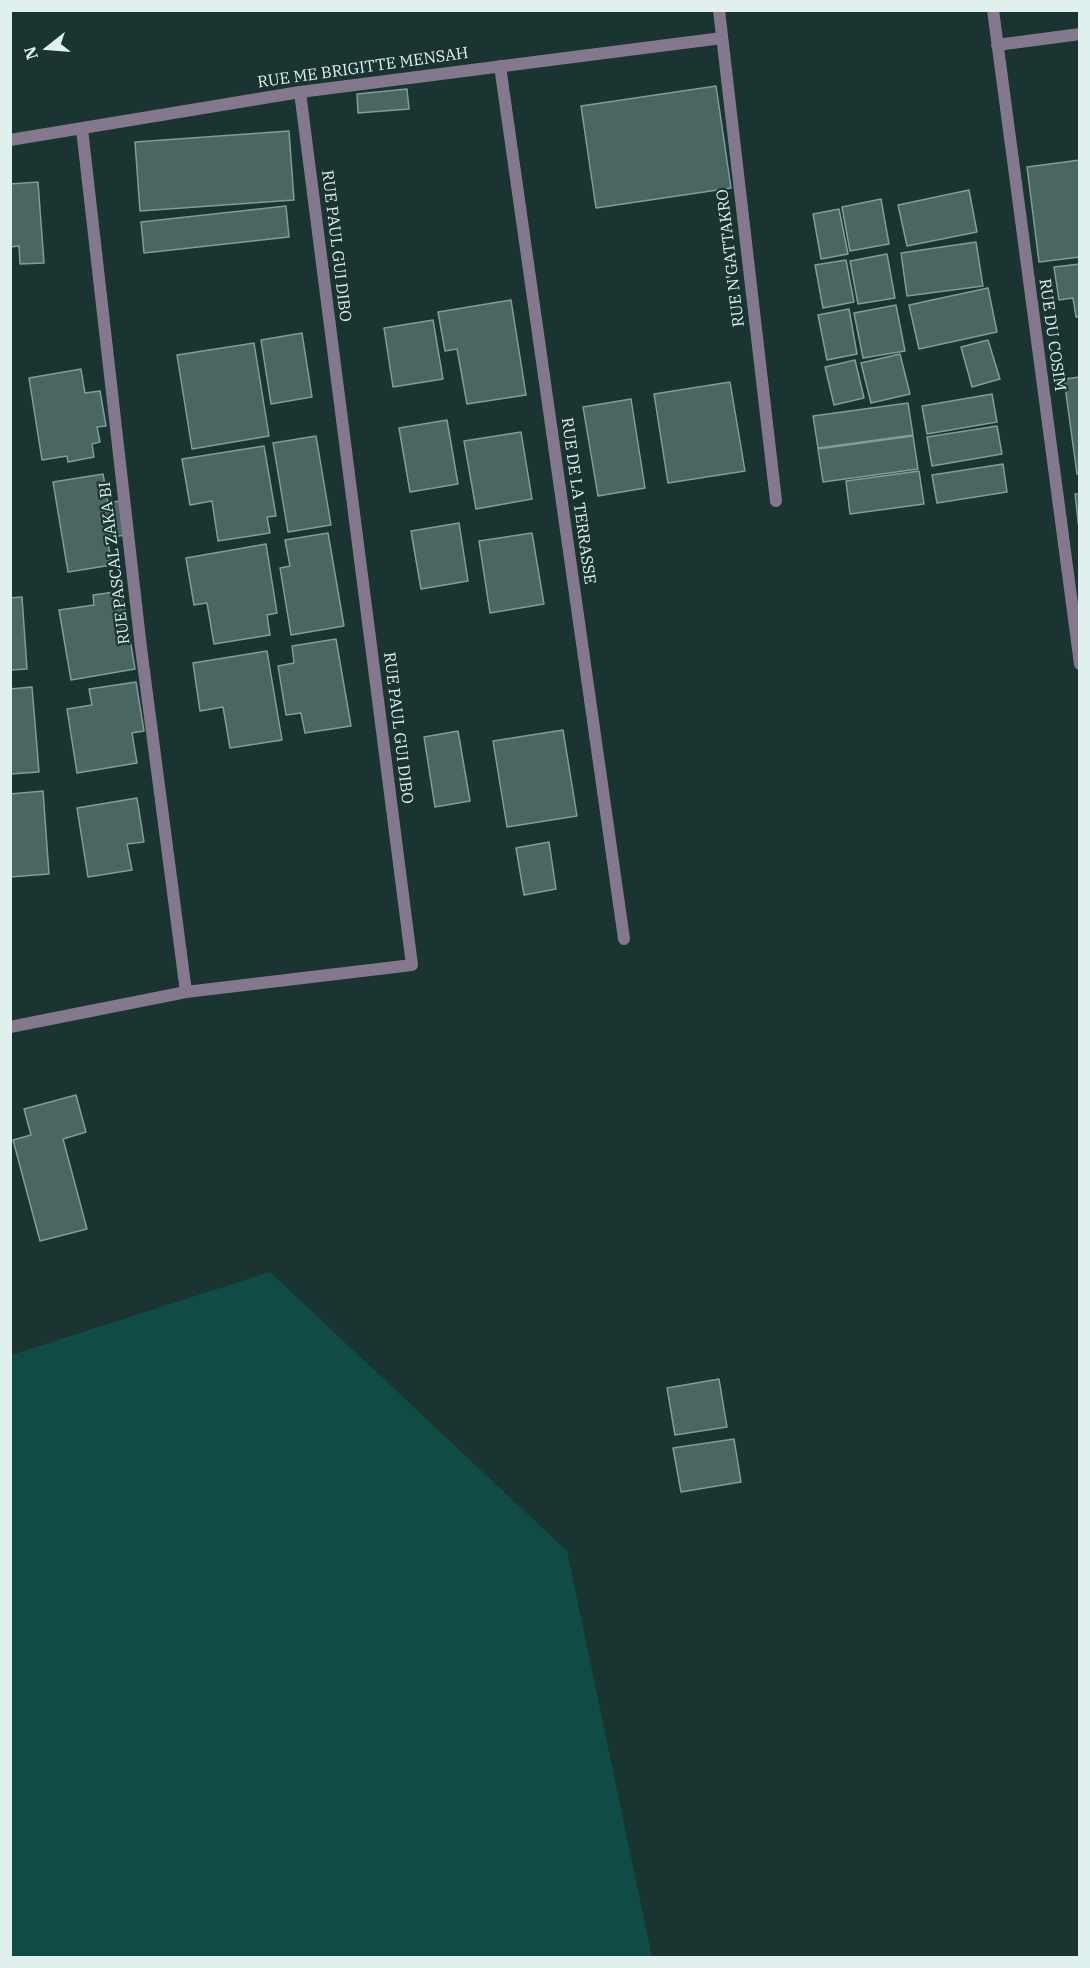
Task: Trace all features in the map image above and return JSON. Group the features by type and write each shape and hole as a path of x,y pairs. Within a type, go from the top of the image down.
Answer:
{"street":[{"name":"RUE N'GATTAKRO","path":"719,10 776,501"},
{"name":"RUE DU COSIM","path":"993,10 1080,664"},
{"path":"997,45 1080,34"},
{"name":"RUE ME BRIGITTE MENSAH","path":"10,140 300,93 722,38"},
{"name":"RUE DE LA TERRASSE","path":"500,66 624,939"},
{"name":"RUE PAUL GUI DIBO","path":"10,1027 186,992 412,965 300,93"},
{"name":"RUE PASCAL ZAKA BI","path":"82,129 141,648 186,992"}],"shaded area":[{"path":"270,1272 567,1551 652,1957 11,1957 11,1355"}],"building":[{"path":"716,86 731,188 596,208 581,106"},
{"path":"407,89 409,109 358,113 357,94"},
{"path":"289,131 294,200 140,211 135,142"},
{"path":"1080,160 1080,257 1039,262 1027,167"},
{"path":"38,182 44,263 20,264 19,246 10,247 10,184"},
{"path":"969,190 977,232 907,246 898,205"},
{"path":"881,199 889,244 850,251 842,207"},
{"path":"286,206 289,237 144,253 141,222"},
{"path":"839,209 848,254 821,259 813,214"},
{"path":"976,242 983,286 907,296 901,253"},
{"path":"887,254 895,298 858,304 850,261"},
{"path":"846,260 854,302 823,308 815,265"},
{"path":"1080,264 1080,317 1076,317 1073,298 1059,300 1054,267"},
{"path":"988,288 997,332 919,349 909,305"},
{"path":"511,300 526,395 467,404 457,349 445,351 438,312"},
{"path":"896,305 905,351 863,358 854,313"},
{"path":"849,309 857,354 827,360 818,315"},
{"path":"433,320 443,379 393,387 384,328"},
{"path":"302,333 312,397 271,404 261,340"},
{"path":"988,340 1000,379 972,387 961,347"},
{"path":"254,343 269,436 192,449 177,355"},
{"path":"900,354 910,394 871,403 861,363"},
{"path":"855,360 864,398 834,405 825,367"},
{"path":"81,369 85,393 100,391 106,426 97,427 100,442 92,444 94,457 68,462 67,456 42,460 29,378"},
{"path":"1080,377 1080,473 1077,474 1064,379"},
{"path":"730,382 745,471 668,483 654,394"},
{"path":"992,394 997,422 927,434 922,406"},
{"path":"631,399 645,488 598,496 583,407"},
{"path":"908,403 913,435 818,448 813,416"},
{"path":"447,420 458,484 410,492 399,428"},
{"path":"997,426 1002,454 932,466 927,437"},
{"path":"521,432 532,499 476,509 464,441"},
{"path":"316,436 331,525 288,532 273,443"},
{"path":"913,436 918,469 823,482 818,449"},
{"path":"264,446 276,516 267,517 270,533 218,541 212,501 190,505 182,459"},
{"path":"1003,464 1007,492 937,503 932,475"},
{"path":"919,471 924,504 850,514 846,481"},
{"path":"103,474 108,503 119,501 125,535 107,538 112,565 68,572 53,482"},
{"path":"1075,494 1080,494 1080,538"},
{"path":"459,523 468,581 421,589 411,531"},
{"path":"328,533 344,626 291,635 280,568 290,566 285,540"},
{"path":"532,533 544,604 490,613 479,541"},
{"path":"266,544 277,613 267,615 270,635 214,644 207,603 194,605 186,558"},
{"path":"122,591 135,669 71,680 59,610 94,605 93,595"},
{"path":"22,597 27,669 10,670 10,598"},
{"path":"336,639 351,726 305,733 301,713 286,715 278,666 294,663 292,646"},
{"path":"267,651 282,740 230,748 223,707 200,711 193,663"},
{"path":"136,682 144,731 132,733 137,763 77,773 67,709 92,705 89,689"},
{"path":"32,687 39,772 10,774 10,689"},
{"path":"563,730 577,816 507,827 493,741"},
{"path":"458,731 470,801 435,807 424,737"},
{"path":"43,791 49,874 10,877 10,794"},
{"path":"137,798 144,842 127,844 132,870 88,877 77,808"},
{"path":"549,842 556,889 524,895 516,848"},
{"path":"76,1095 86,1132 63,1139 87,1229 40,1241 13,1140 31,1135 24,1109"},
{"path":"719,1379 727,1427 675,1435 667,1388"},
{"path":"734,1439 741,1482 681,1492 673,1448"}]}
